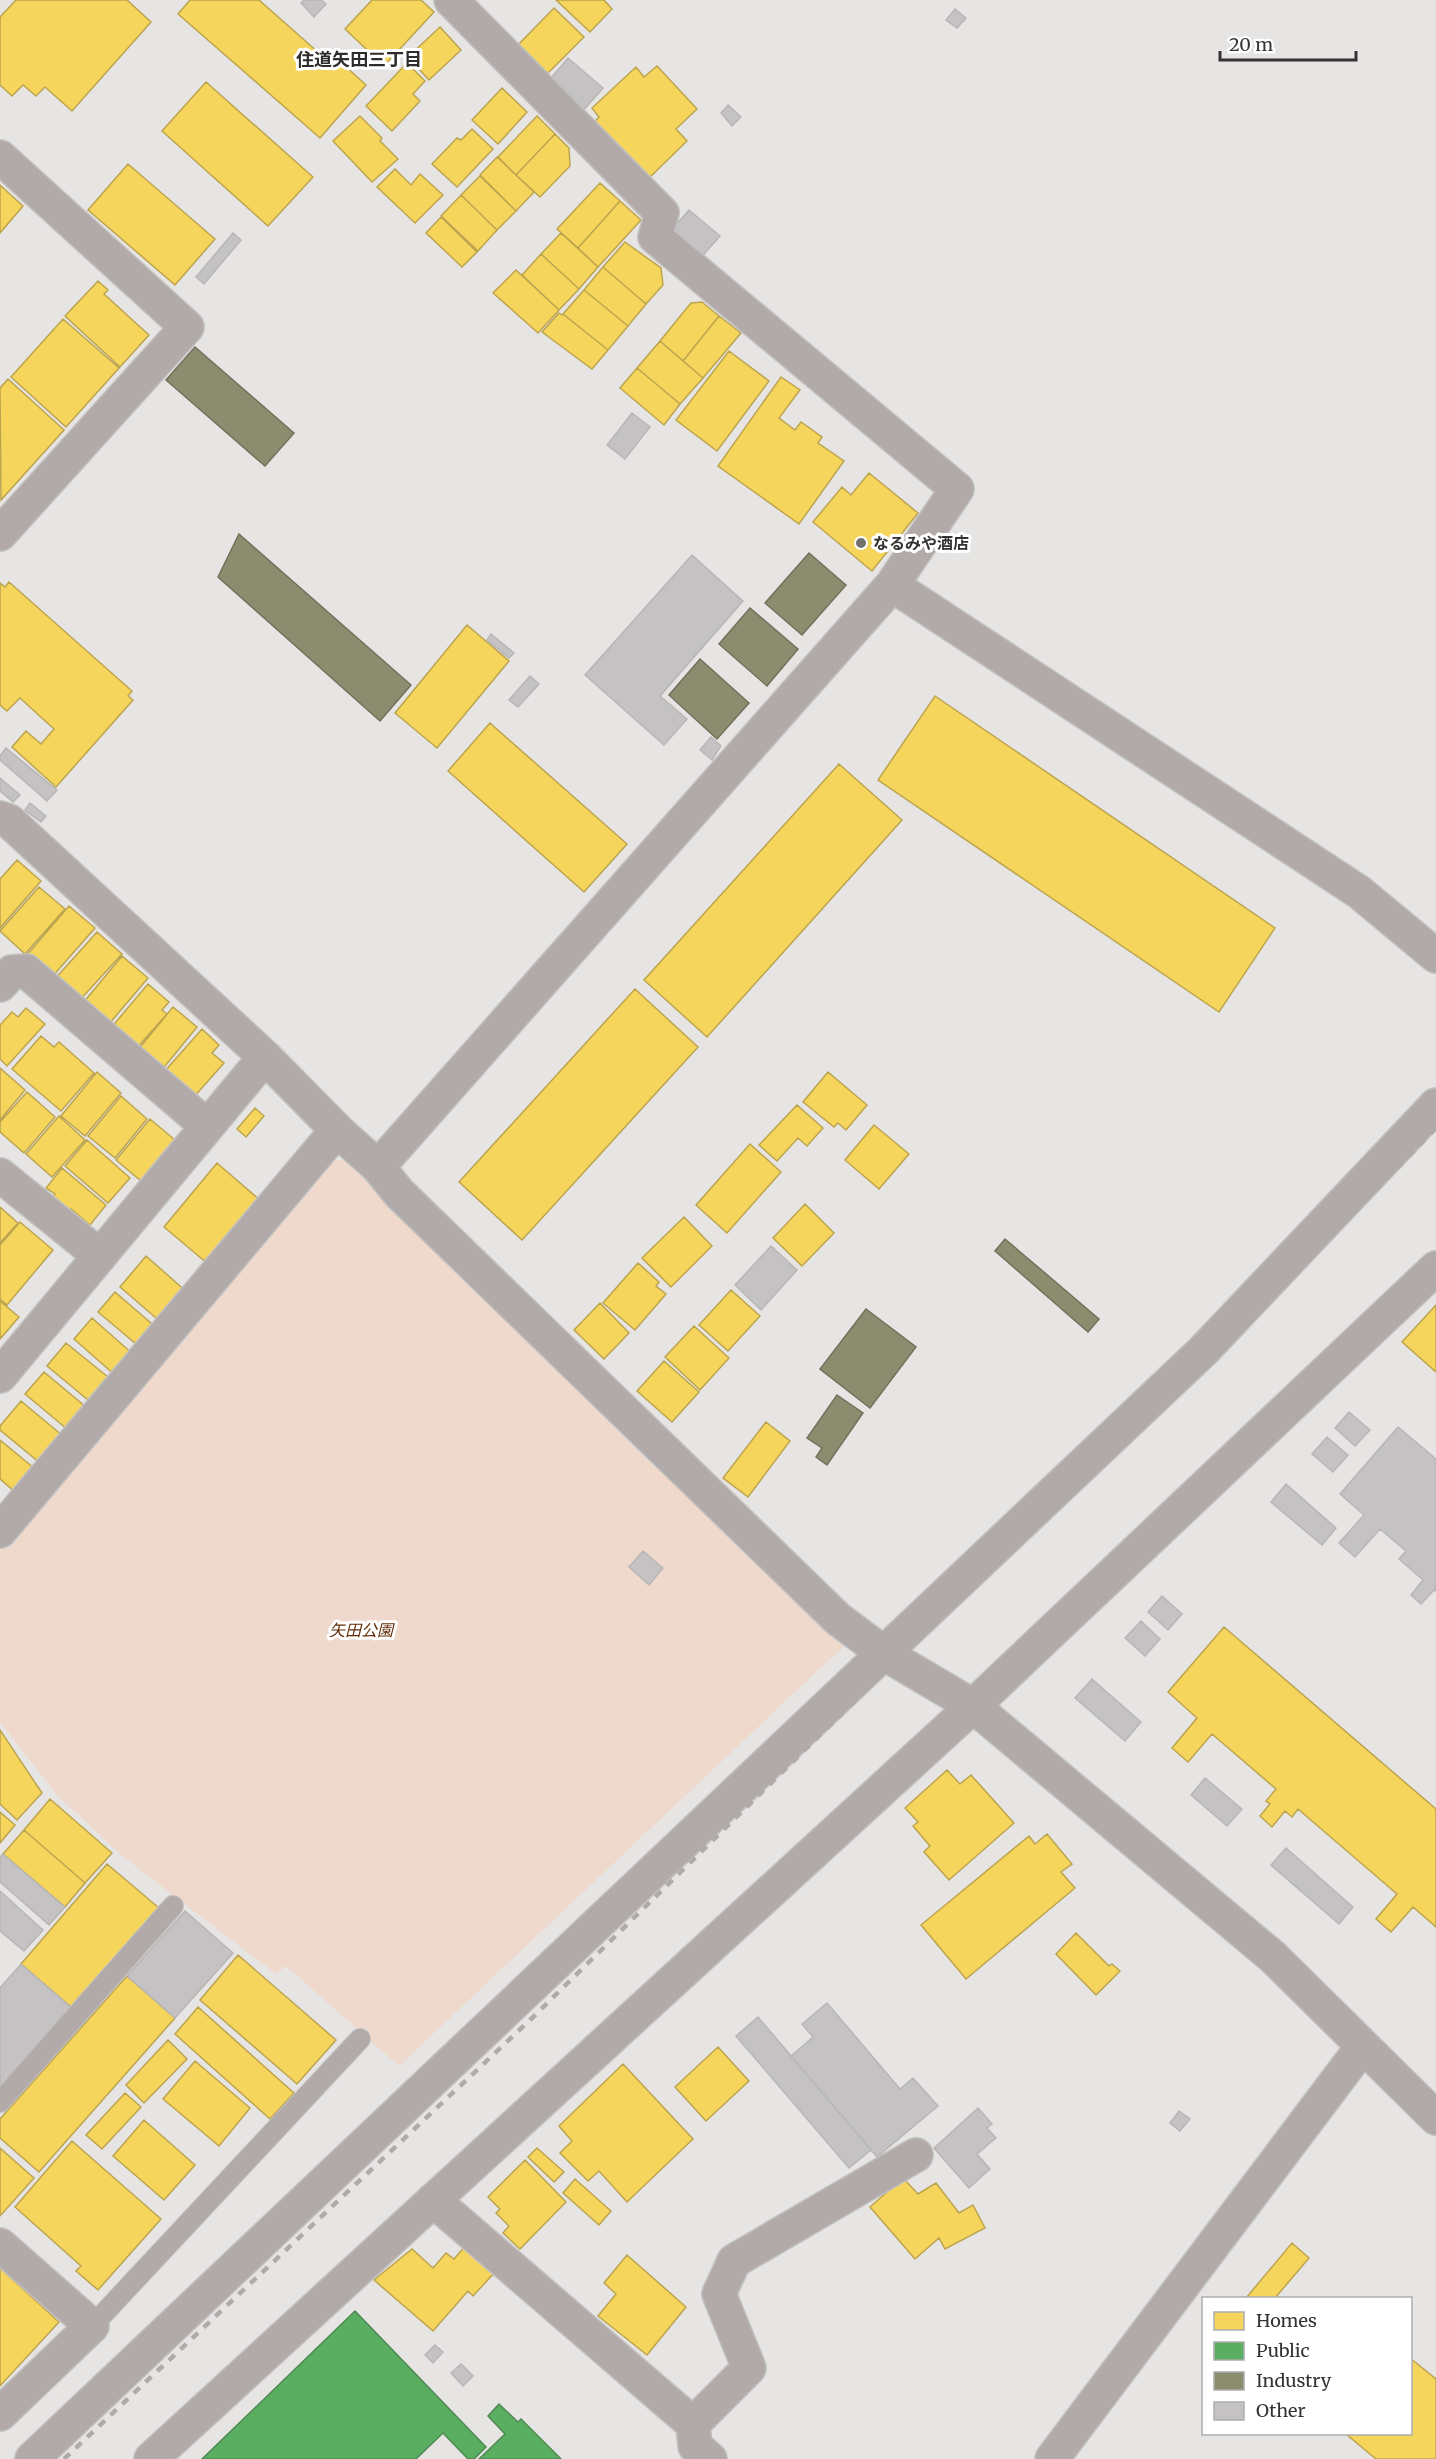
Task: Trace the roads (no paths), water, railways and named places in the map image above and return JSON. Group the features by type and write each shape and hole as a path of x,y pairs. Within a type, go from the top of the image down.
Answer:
{"street":[{"path":"378,1167 892,585 957,489 655,237 662,213 451,0"},
{"path":"0,157 187,327 0,534"},
{"path":"892,585 1359,892 1436,956"},
{"path":"0,818 9,821 265,1057 337,1130 378,1167 399,1193 838,1619 885,1654 973,1706 1274,1957 1436,2118"},
{"path":"0,985 12,972 26,970 207,1126"},
{"path":"0,1376 265,1057"},
{"path":"32,2459 1204,1350 1436,1105"},
{"path":"0,1531 337,1130"},
{"path":"0,1175 100,1256"},
{"path":"151,2459 973,1706 1436,1268"},
{"path":"1052,2459 1364,2046"},
{"path":"693,2424 749,2368 719,2294 734,2261 916,2155"},
{"path":"433,2200 693,2424 695,2446 710,2459"},
{"path":"0,2245 92,2326 0,2414"}],"lane":[{"path":"0,2102 173,1906"},
{"path":"92,2326 360,2039"}],"railway":[{"path":"24,2459 511,2002 1194,1341 1436,1094"},
{"path":"64,2459 529,2021 999,1559 1210,1359 1436,1128"}],"place":[{"name":"なるみや酒店","path":"861,543"}],"district":[{"name":"住道矢田三丁目","path":"359,60"}],"park label":[{"name":"矢田公園","path":"361,1630"}]}
